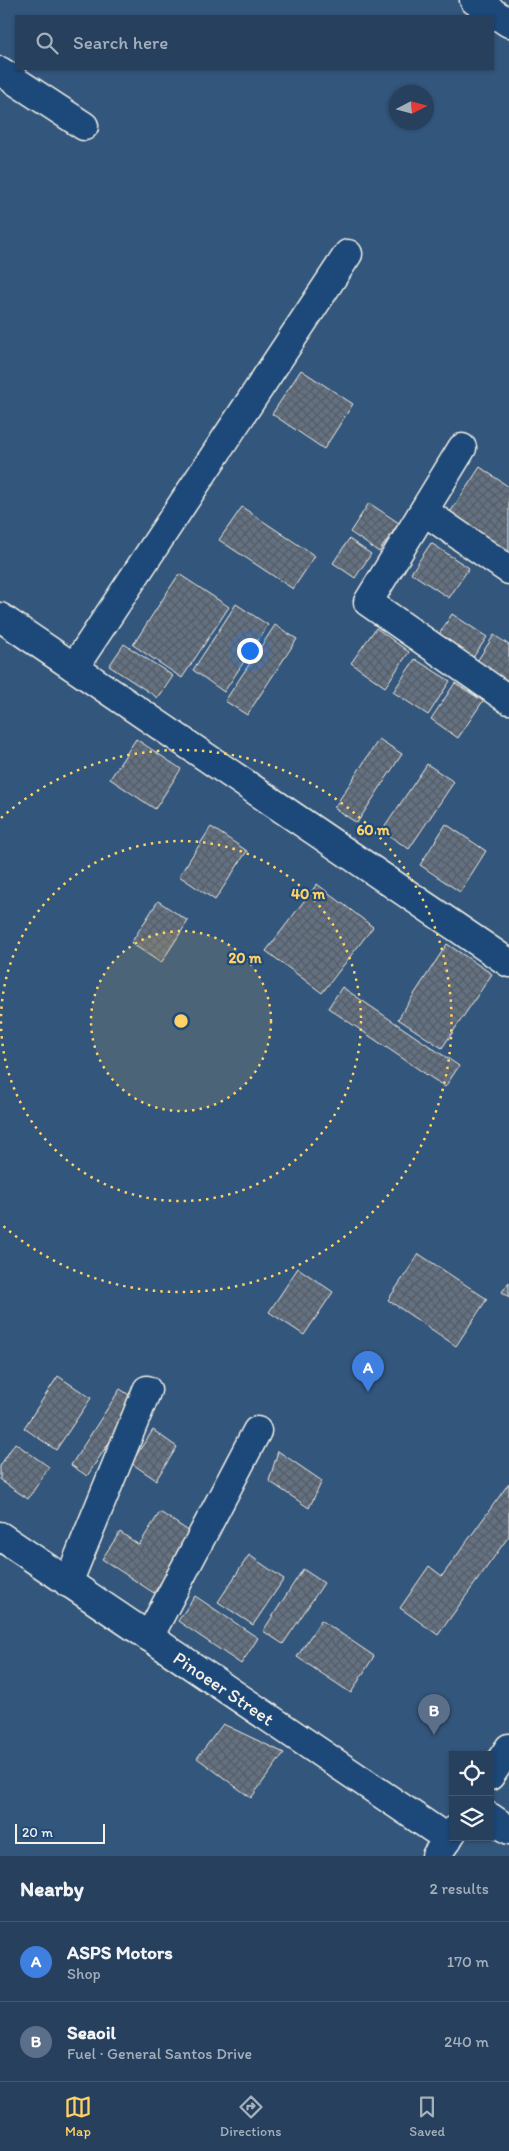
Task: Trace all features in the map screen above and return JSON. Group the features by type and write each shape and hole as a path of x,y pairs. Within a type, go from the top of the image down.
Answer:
{"main road":[{"path":"474,0 509,23"},
{"path":"0,71 84,126"},
{"path":"75,666 348,254"},
{"path":"462,448 368,602 509,700"},
{"path":"424,511 509,570"},
{"path":"0,617 75,666 509,964"},
{"path":"68,1583 147,1390"},
{"path":"149,1638 257,1430"},
{"name":"Pinoeer Street","path":"0,1536 446,1842"},
{"path":"494,1770 509,1748"},
{"path":"494,1820 509,1830"}],"building":[{"path":"301,370 353,404 324,449 272,414"},
{"path":"480,467 509,487 509,554 449,514"},
{"path":"369,503 399,523 379,552 350,532"},
{"path":"242,507 315,556 293,589 219,540"},
{"path":"349,539 371,554 355,578 333,563"},
{"path":"431,543 469,568 449,598 411,573"},
{"path":"179,574 229,607 182,678 133,645"},
{"path":"236,604 268,625 224,692 193,670"},
{"path":"452,614 487,637 472,659 438,636"},
{"path":"275,625 297,639 247,715 225,701"},
{"path":"376,628 409,652 385,687 351,663"},
{"path":"494,635 509,645 509,689 472,669"},
{"path":"124,644 173,676 158,698 109,666"},
{"path":"415,659 450,681 428,715 393,692"},
{"path":"455,683 483,701 458,738 431,719"},
{"path":"136,739 181,769 155,809 110,779"},
{"path":"379,739 402,754 357,823 334,808"},
{"path":"427,764 454,782 409,849 382,831"},
{"path":"446,824 486,851 460,892 420,865"},
{"path":"211,827 247,851 215,900 179,876"},
{"path":"317,884 373,927 322,993 266,951"},
{"path":"158,901 188,921 161,963 131,943"},
{"path":"447,944 492,974 442,1048 398,1019"},
{"path":"342,987 459,1066 445,1087 328,1008"},
{"path":"419,1254 487,1299 456,1346 388,1300"},
{"path":"298,1268 333,1292 304,1335 269,1312"},
{"path":"509,1282 509,1297 502,1292"},
{"path":"58,1376 91,1398 56,1450 24,1428"},
{"path":"120,1389 137,1400 87,1476 71,1465"},
{"path":"153,1430 177,1447 156,1480 131,1463"},
{"path":"15,1443 49,1467 28,1499 0,1480 0,1466"},
{"path":"278,1451 322,1481 309,1508 269,1481"},
{"path":"509,1483 509,1536 438,1635 400,1608 429,1566 442,1576"},
{"path":"160,1512 193,1534 154,1593 102,1559 120,1532 139,1545"},
{"path":"249,1555 284,1579 253,1625 218,1602"},
{"path":"303,1569 324,1583 283,1644 263,1631"},
{"path":"195,1596 258,1638 241,1664 178,1621"},
{"path":"321,1620 374,1656 351,1693 297,1657"},
{"path":"223,1724 284,1753 251,1798 197,1758"}],"place":[{"name":"ASPS Motors","path":"368,1392"},
{"name":"Seaoil","path":"434,1735"}]}
